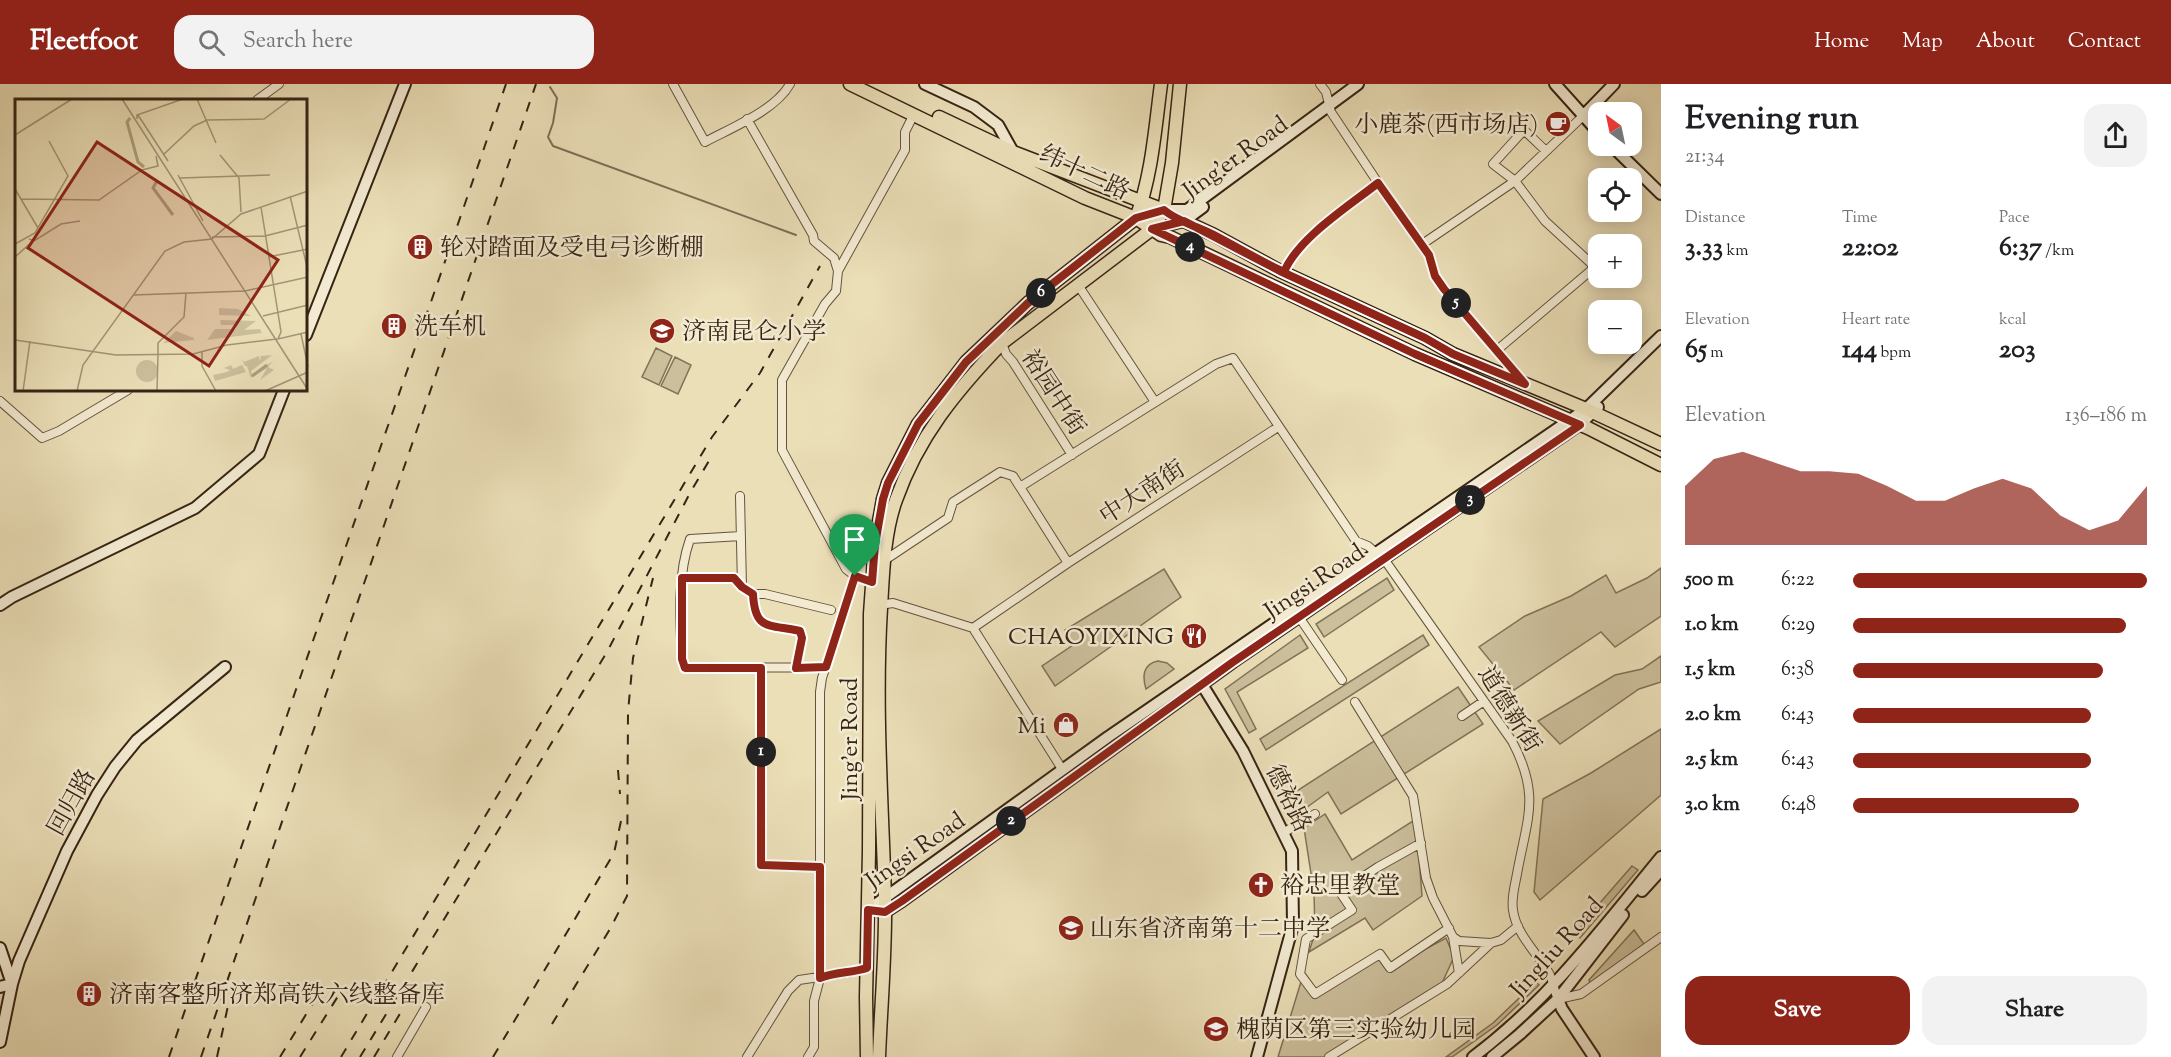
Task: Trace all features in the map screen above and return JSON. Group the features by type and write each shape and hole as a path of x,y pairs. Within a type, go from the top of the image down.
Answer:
{"main road":[{"name":"纬十二路","path":"849,84 1086,198 1136,218 1152,229 1415,354 1574,422 1661,465"},
{"name":"纬十二路","path":"867,84 1013,152 1164,210 1284,272 1425,338 1453,354 1661,444"},
{"path":"1136,218 1151,161 1161,84"},
{"path":"1152,229 1164,210 1172,163 1180,84"},
{"name":"Jing'er Road","path":"867,1057 870,614 875,544 888,483 918,424 966,362 1028,303 1136,218"},
{"name":"Jing'er Road","path":"879,1057 885,912 879,706 881,602 893,511 916,452 942,412 1002,344 1152,229"}],"street":[{"path":"258,99 279,84"},
{"path":"308,330 405,84"},
{"path":"673,84 705,142 785,95 790,84"},
{"path":"926,84 974,107 998,125 1013,152"},
{"path":"1320,84 1326,92 1331,109 1378,183 1429,255 1435,276 1525,384"},
{"name":"Jing'er Road","path":"1152,229 1184,221 1331,109 1358,84"},
{"name":"Jing'er Road","path":"1136,218 1164,210 1187,210 1366,84"},
{"path":"1555,84 1588,121"},
{"path":"1422,245 1515,181 1614,84"},
{"path":"838,271 905,150 905,132 914,114"},
{"path":"747,119 813,235 814,241 834,258 838,271 836,291 825,304 782,380 782,450 846,569 855,576 872,582"},
{"path":"1496,351 1595,267 1545,221 1515,181 1493,164 1524,130 1546,151"},
{"path":"1623,156 1659,189"},
{"path":"1284,272 1288,261 1322,226 1378,183"},
{"path":"1078,285 1155,402"},
{"name":"Jingsi Road","path":"1589,411 1661,336"},
{"name":"裕园中街","path":"1002,344 1006,354 1072,455 1020,488"},
{"name":"Jingsi Road","path":"868,910 1062,770 1574,422 1661,345"},
{"path":"1072,455 1216,364 1233,358 1356,541 1380,556"},
{"path":"0,401 42,438 125,392"},
{"path":"0,605 12,597 195,508 259,454 283,392"},
{"name":"中大南街","path":"973,628 1068,563 1278,427"},
{"path":"885,560 948,518 953,502 1000,472 1013,476 1068,563"},
{"path":"741,496 742,587"},
{"path":"741,536 690,538 685,552 682,578 682,659 685,668 826,667"},
{"name":"Jingsi Road","path":"868,910 885,912 1199,679 1299,617 1380,556"},
{"name":"道德新街","path":"1380,556 1512,741 1523,762 1530,787 1529,818 1512,909 1518,926 1550,975 1557,999"},
{"path":"808,1057 814,1047 814,1001 820,978 820,692 855,576"},
{"path":"682,578 734,578 753,594 765,594 831,610"},
{"path":"753,594 754,612 764,624 800,631 802,638 796,668"},
{"path":"881,602 894,603 973,628 1062,770"},
{"path":"1299,617 1342,680"},
{"name":"回归路","path":"0,1042 18,961 67,851 97,795 115,767 137,740 225,667"},
{"path":"761,668 761,865 820,867"},
{"name":"德裕路","path":"1199,679 1243,752 1292,851 1293,925 1257,1057"},
{"path":"1462,716 1484,701"},
{"path":"1355,702 1413,796 1426,878 1433,898 1451,932 1458,957 1459,973"},
{"path":"1283,833 1314,814"},
{"path":"1421,843 1340,892 1352,910 1306,939 1300,974 1315,994 1380,954 1390,968 1451,932"},
{"name":"Jingliu Road","path":"1473,1057 1502,1035 1553,986 1661,857"},
{"name":"Jingliu Road","path":"1492,1057 1557,999 1661,870"},
{"path":"1451,932 1460,941 1491,943 1501,940 1518,926"},
{"path":"1594,1057 1557,999 1581,994 1661,937"},
{"path":"1329,1057 1447,984 1491,943"},
{"path":"0,948 12,984 0,987"},
{"path":"747,1057 788,991 799,980 867,968"},
{"path":"397,1057 426,1007"}],"shaded area":[{"path":"656,348 672,356 659,385 642,377"},
{"path":"675,357 691,365 678,394 661,386"},
{"path":"1661,568 1661,616 1615,647 1601,632 1514,690 1479,647 1525,616 1571,596 1606,575 1616,593 1647,578"},
{"path":"1164,569 1181,597 1055,686 1042,666 1073,645 1065,630"},
{"path":"1387,578 1394,590 1324,637 1316,624"},
{"path":"1300,635 1308,648 1237,692 1256,729 1249,733 1225,689"},
{"path":"1423,635 1429,645 1266,750 1260,739"},
{"path":"1661,656 1661,682 1639,689 1560,744 1538,721 1615,675 1642,669"},
{"path":"1158,661 1167,663 1174,669 1146,689 1145,671 1149,665"},
{"path":"1458,687 1483,724 1341,814 1328,792 1299,813 1289,796"},
{"path":"1661,729 1661,795 1540,900 1534,892 1543,799 1591,773"},
{"path":"1325,814 1352,860 1416,819 1422,896 1373,930 1365,918 1309,952 1315,933 1314,893 1304,828"},
{"path":"1632,866 1638,870 1580,938 1576,934 1586,919"},
{"path":"1634,930 1644,944 1590,984 1589,980"},
{"path":"1446,938 1454,957 1442,983 1332,1057 1278,1057 1304,972 1316,989 1375,959 1394,966"},
{"path":"1536,982 1539,985 1497,1025 1452,1057 1446,1057 1493,1023"}],"waterway":[{"path":"550,87 557,98 548,137 553,146 796,235"}],"railway":[{"path":"169,1057 506,84"},
{"path":"201,1057 536,84"},
{"path":"341,1057 712,437 760,373 820,266"},
{"path":"360,1057 607,652 690,493 713,454"},
{"path":"552,1024 610,929 627,896 628,712 633,658 653,578"},
{"path":"618,770 620,794"},
{"path":"493,1057 614,853 621,821"},
{"path":"280,1057 324,985"},
{"path":"300,1057 340,993"},
{"path":"217,1057 229,1001"},
{"path":"374,1057 404,1007"}],"place":[{"name":"小鹿茶(西市场店)","path":"1558,124"},
{"name":"轮对踏面及受电弓诊断棚","path":"420,247"},
{"name":"洗车机","path":"394,326"},
{"name":"济南昆仑小学","path":"662,331"},
{"name":"CHAOYIXING","path":"1194,636"},
{"name":"Mi","path":"1066,725"},
{"name":"裕忠里教堂","path":"1261,885"},
{"name":"山东省济南第十二中学","path":"1071,928"},
{"name":"济南客整所济郑高铁六线整备库","path":"89,994"},
{"name":"槐荫区第三实验幼儿园","path":"1216,1029"}],"route":[{"path":"1378,183 1429,255 1435,276 1444,289 1525,384 1453,354 1425,338 1280,271 1184,221 1152,229 1415,354 1580,425 1233,662 902,901 885,912 868,910 867,968 829,974 820,978 820,867 761,865 761,668 685,668 682,663 682,578 734,578 753,594 754,612 764,624 800,631 802,638 796,668 826,667 855,576 872,582 875,544 888,483 918,424 966,362 1028,303 1136,218 1164,210 1284,272 1288,261 1322,226 1378,183"}]}
